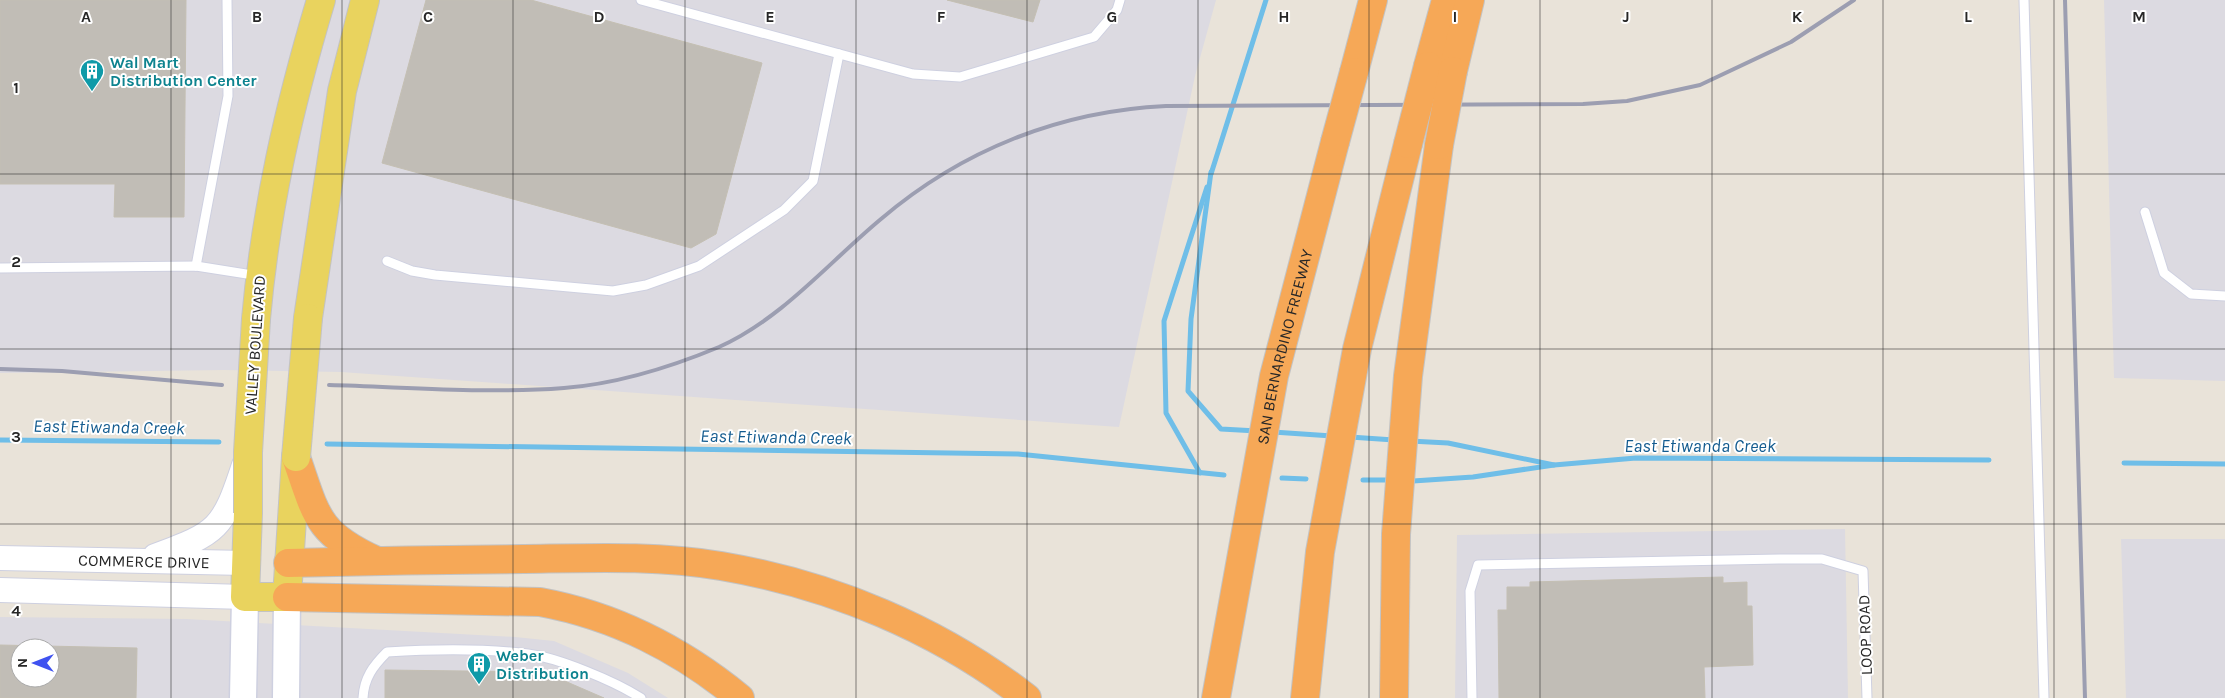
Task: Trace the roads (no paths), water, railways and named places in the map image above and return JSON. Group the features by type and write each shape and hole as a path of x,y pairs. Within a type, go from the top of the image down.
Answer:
{"highway":[{"name":"SAN BERNARDINO FREEWAY","path":"1216,698 1274,376 1373,0"},
{"path":"1394,698 1396,534 1408,376 1439,145 1441,68 1446,0"},
{"path":"1305,698 1320,552 1357,349 1408,144 1470,0"},
{"path":"296,457 304,513 350,549 376,561"},
{"path":"288,563 633,558 710,565 761,573 810,587 904,622 978,662 1027,698"},
{"path":"287,597 540,602 574,608 632,629 706,670 740,698"}],"main road":[{"name":"VALLEY BOULEVARD","path":"243,698 246,563 237,513 248,452 260,276 266,227 286,128 321,0"},
{"path":"296,457 308,318 342,91 365,0"},
{"path":"286,698 288,563 304,513"},
{"name":"COMMERCE DRIVE","path":"246,563 288,563"},
{"name":"COMMERCE DRIVE","path":"245,597 287,597"}],"street":[{"path":"141,560 197,541 237,513"},
{"name":"COMMERCE DRIVE","path":"0,558 246,563"},
{"name":"COMMERCE DRIVE","path":"0,590 245,597"}],"lane":[{"path":"196,266 228,96 227,0"},
{"path":"641,0 912,74 960,77 1094,37 1117,10 1120,0"},
{"path":"2024,0 2044,698"},
{"path":"387,261 412,271 613,291 646,285 699,266 784,210 813,181 838,54"},
{"path":"2145,212 2164,273 2191,294 2225,296"},
{"path":"0,268 196,266 260,276"},
{"name":"LOOP ROAD","path":"1472,698 1470,591 1478,565 1822,559 1863,571 1867,698"},
{"path":"363,698 364,686 372,667 387,652 410,651 528,654 561,663 629,691 641,698"}],"waterway":[{"path":"1211,174 1266,0"},
{"path":"1211,172 1191,319 1188,391 1221,429 1257,431"},
{"path":"1200,473 1166,413 1164,321 1207,187"},
{"path":"1273,432 1332,436"},
{"path":"1350,437 1394,440"},
{"name":"East Etiwanda Creek","path":"0,440 219,442"},
{"path":"1410,441 1448,443 1554,465"},
{"name":"East Etiwanda Creek","path":"327,444 1018,454 1224,475"},
{"name":"East Etiwanda Creek","path":"1413,481 1473,477 1554,465 1636,458 1989,460"},
{"name":"East Etiwanda Creek","path":"2124,463 2225,464"},
{"name":"East Etiwanda Creek","path":"1282,478 1306,479"},
{"name":"East Etiwanda Creek","path":"1363,480 1386,480"}],"railway":[{"path":"329,385 535,390 603,383 643,374 682,361 719,347 764,321 804,289 881,219 945,173 979,154 1014,138 1088,116 1127,109 1166,106 1583,104 1627,101 1700,85 1791,42 1854,0"},
{"path":"2065,0 2085,698"},
{"path":"0,369 62,371 222,385"}],"place":[{"name":"Wal Mart Distribution Center","path":"92,92"},
{"name":"Weber Distribution","path":"479,685"}]}
